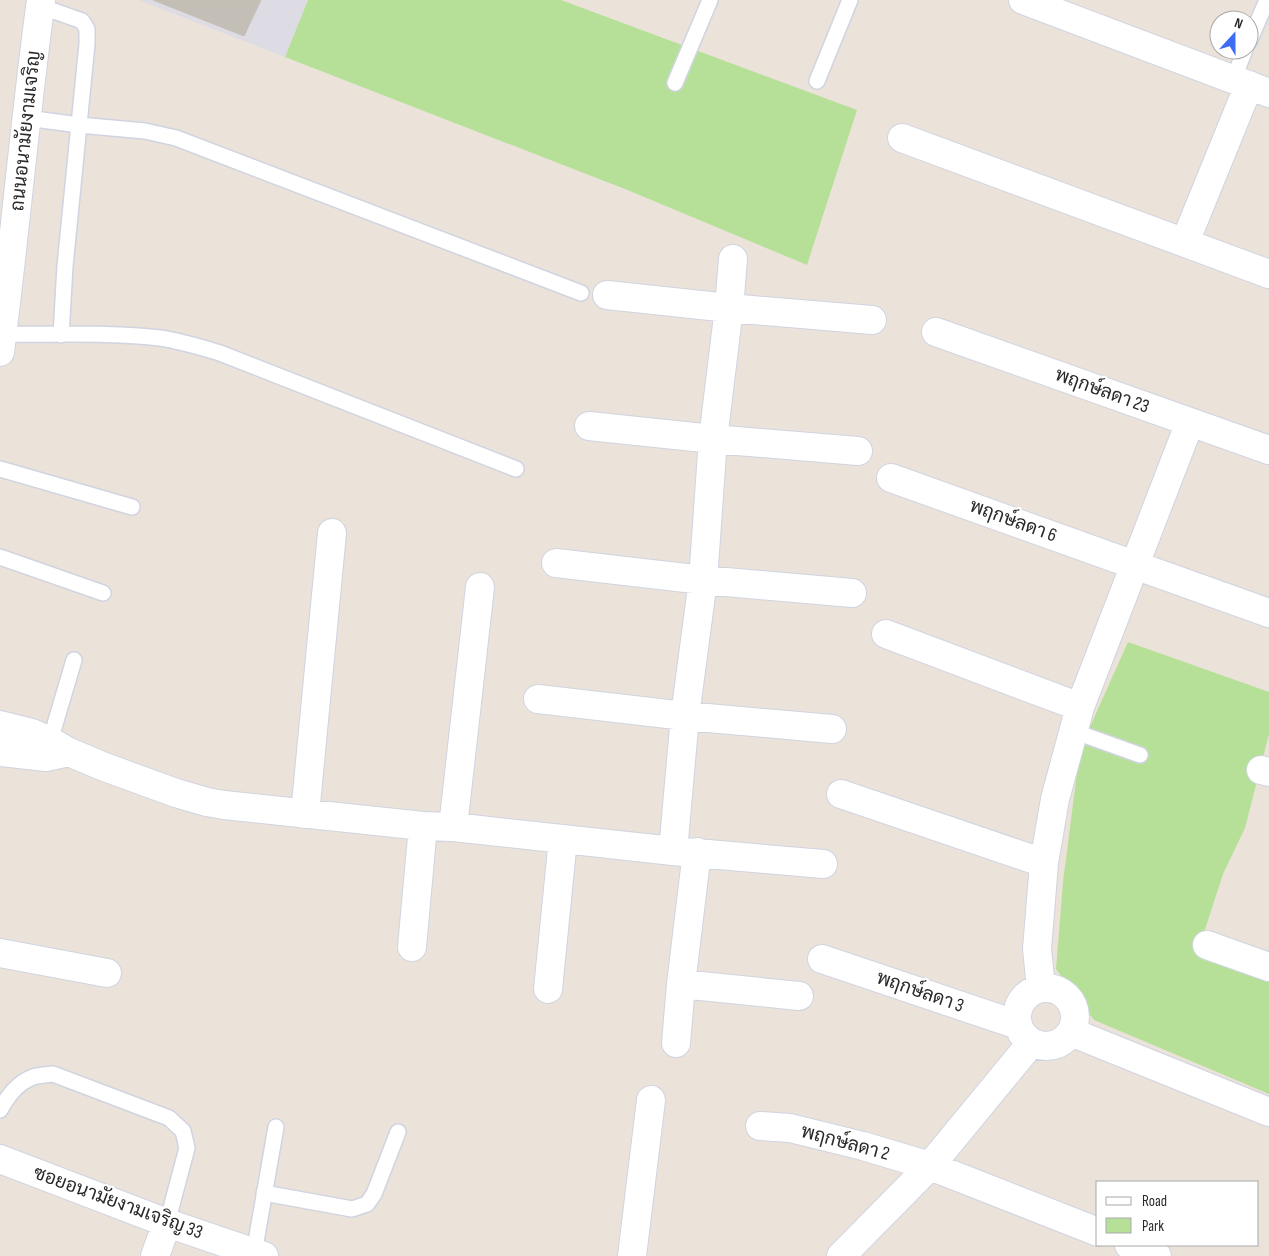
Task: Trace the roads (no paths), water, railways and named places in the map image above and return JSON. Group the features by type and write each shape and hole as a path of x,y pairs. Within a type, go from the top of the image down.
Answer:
{"street":[{"path":"1023,0 1250,86 1185,242"},
{"name":"ถนนอนามัยงามเจริญ","path":"1,343 41,3"},
{"path":"902,138 1269,274"},
{"path":"676,1043 681,984 685,851 685,716 703,580 713,439 733,259"},
{"path":"594,294 872,320"},
{"name":"พฤกษ์ลดา 23","path":"936,332 1269,450"},
{"path":"1041,988 1037,949 1044,863 1055,799 1076,719 1190,422"},
{"path":"589,426 713,439 858,450"},
{"name":"พฤกษ์ลดา 6","path":"891,478 1269,613"},
{"path":"305,814 332,532"},
{"path":"556,563 703,580 852,593"},
{"path":"453,827 480,587"},
{"path":"886,634 1076,719"},
{"path":"538,699 685,716 832,729"},
{"path":"0,725 32,733 55,750 176,793 207,802 423,826 453,827 823,864"},
{"path":"0,752 55,750"},
{"path":"841,794 1044,863"},
{"path":"412,947 423,826"},
{"path":"548,989 562,839"},
{"path":"1207,945 1269,967"},
{"path":"0,953 106,973"},
{"name":"พฤกษ์ลดา 3","path":"822,959 1025,1033"},
{"path":"681,984 798,996"},
{"path":"1041,988 1051,988 1060,991 1068,997 1076,1014 1075,1024 1071,1032 1065,1039 1049,1046 1040,1045 1025,1033 1017,1015 1019,1006 1024,998 1041,988"},
{"path":"1071,1032 1269,1112"},
{"path":"841,1256 930,1166 1025,1033"},
{"path":"632,1256 652,1100"},
{"name":"พฤกษ์ลดา 2","path":"760,1126 790,1128 863,1146 930,1166 1096,1231"},
{"name":"ซอยอนามัยงามเจริญ 33","path":"0,1159 167,1223 259,1254"},
{"path":"156,1256 167,1223"},
{"path":"1132,1246 1157,1256"}],"lane":[{"path":"675,83 710,0"},
{"path":"817,81 850,0"},
{"path":"1259,19 1267,0"},
{"path":"41,3 82,21 86,29 87,44 65,266 61,335"},
{"path":"1247,60 1250,86"},
{"path":"27,118 145,131 176,138 594,294"},
{"path":"1,343 61,335 161,338 193,345 220,353 516,470"},
{"path":"0,469 132,507"},
{"path":"0,557 103,593"},
{"path":"55,750 74,660"},
{"path":"1076,719 1140,755"},
{"path":"0,1110 18,1085 34,1076 53,1074 169,1118 183,1131 187,1148 167,1223"},
{"path":"259,1254 264,1193 276,1127"},
{"path":"264,1193 352,1208 367,1204 374,1194 398,1132"}]}
